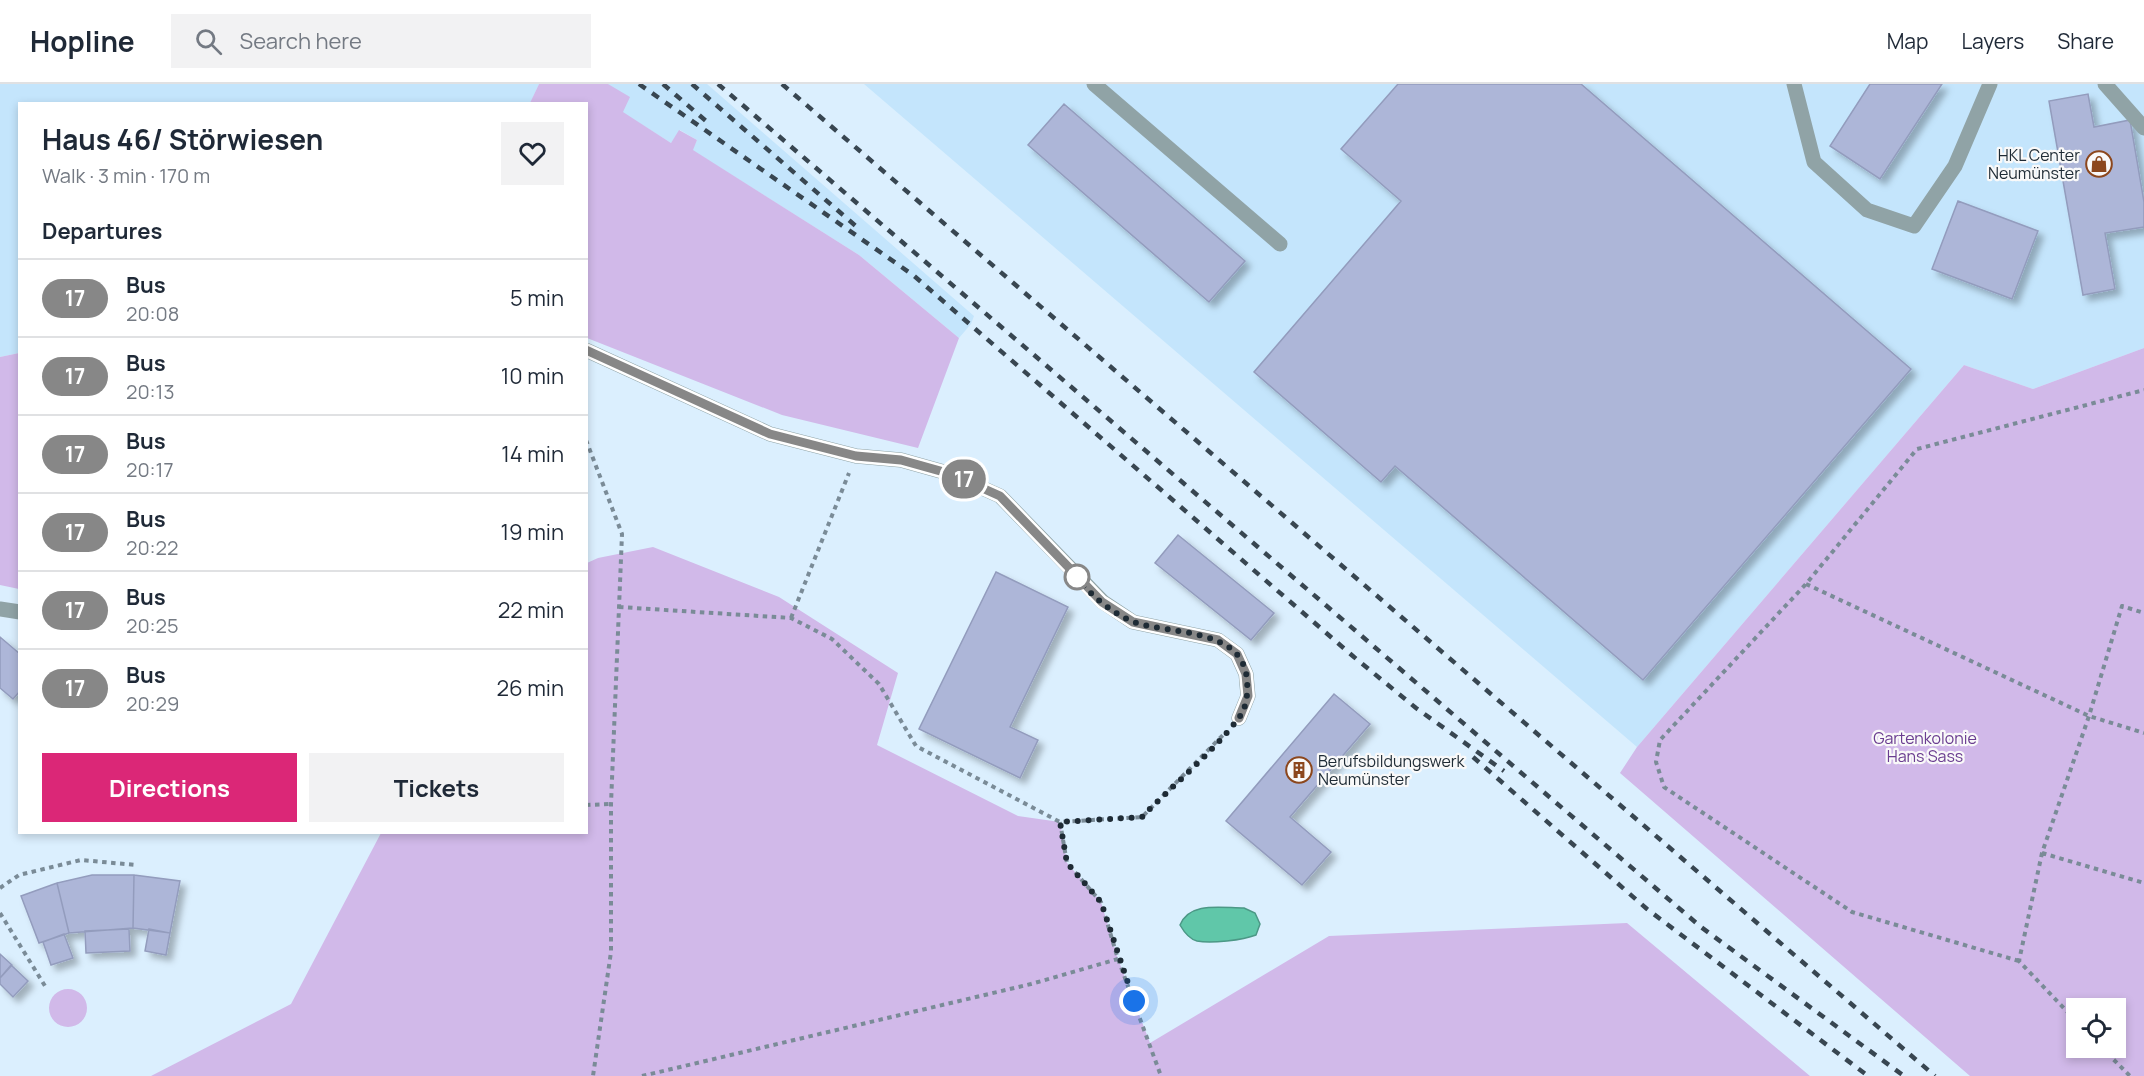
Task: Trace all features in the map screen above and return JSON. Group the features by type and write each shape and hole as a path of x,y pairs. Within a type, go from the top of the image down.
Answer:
{"street":[{"path":"1094,84 1280,244"},
{"path":"1794,84 1814,162 1867,210 1914,226 1955,166 1990,84"},
{"path":"2105,84 2144,128"},
{"path":"588,351 770,434 856,456 901,460 951,474 1000,496 1102,602 1133,622 1218,640 1237,654 1246,674 1248,696 1239,718"},
{"path":"0,609 18,612"}],"path":[{"path":"2066,1010 2019,961 1852,912 1664,787 1656,762 1660,740 1806,584 1917,449 2144,390"},
{"path":"588,445 622,534 610,804 611,952 593,1076"},
{"path":"791,618 856,456"},
{"path":"1806,584 2090,716 2144,733"},
{"path":"2019,961 2042,853 2090,716 2122,606 2144,614"},
{"path":"619,607 791,618 832,639 879,684 916,746 1060,822 1142,817 1239,718"},
{"path":"588,805 610,804"},
{"path":"1060,822 1067,863 1101,902 1118,959 1161,1076"},
{"path":"2042,853 2144,883"},
{"path":"0,888 19,875 81,860 136,865"},
{"path":"0,913 45,986"},
{"path":"642,1076 1031,984 1118,959"},
{"path":"2113,1058 2130,1076"}],"shaded area":[{"path":"0,84 539,84 531,102 18,102 18,353 0,357"},
{"path":"608,84 707,84 974,316 971,324 959,338 859,255 692,150 697,140 680,130 671,143 622,112"},
{"path":"864,84 2144,84 2144,348 2033,389 1964,365 1637,747"},
{"path":"1244,908 1255,913 1260,924 1256,935 1227,941 1203,942 1192,939 1180,925 1185,917 1199,909"}],"green space":[{"path":"539,84 608,84 630,97 623,112 671,143 679,130 697,140 693,150 859,255 959,338 918,448 782,415 588,338 588,102 530,102"},
{"name":"Gartenkolonie Hans Sass","path":"2144,348 2144,1076 1970,1076 1620,773 1637,747 1964,365 2033,389"},
{"path":"18,353 18,589 0,585 0,357"},
{"path":"653,547 779,597 898,673 877,745 1018,816 1060,822 1067,863 1101,902 1118,959 1150,1043 1329,936 1627,923 1810,1076 151,1076 291,1004 380,834 588,834 588,563 598,558"},
{"path":"68,989 81,995 87,1008 81,1021 68,1027 55,1021 49,1008 55,995"}],"building":[{"path":"1398,84 1581,84 1911,369 1643,680 1395,466 1381,482 1254,372 1401,201 1341,149"},
{"path":"1870,84 1942,84 1880,179 1830,146"},
{"name":"HKL Center Neumünster","path":"2088,94 2094,127 2130,120 2144,202 2144,227 2105,233 2115,289 2083,295 2049,101"},
{"path":"1064,104 1245,261 1209,302 1028,145"},
{"path":"1958,201 2038,231 2012,299 1932,269"},
{"path":"1178,535 1274,613 1251,640 1155,563"},
{"path":"996,572 1068,607 1010,727 1038,740 1020,778 919,729"},
{"path":"0,637 18,652 18,693 13,699 0,688"},
{"name":"Berufsbildungswerk Neumünster","path":"1334,694 1370,724 1290,817 1331,852 1302,885 1226,821"},
{"path":"92,875 134,875 133,928 69,933 57,883"},
{"path":"134,875 180,881 170,933 133,928"},
{"path":"57,883 69,933 39,943 21,896"},
{"path":"129,929 130,951 86,953 85,931"},
{"path":"149,929 170,933 166,955 145,951"},
{"path":"64,934 73,958 51,965 43,942"},
{"path":"0,954 12,965 0,978"},
{"path":"11,965 28,981 13,997 0,984 0,978"}],"railway":[{"path":"639,84 913,275 1354,657 1416,708 1504,771"},
{"path":"663,84 706,121"},
{"path":"692,84 858,228"},
{"path":"718,84 1701,927 1904,1076"},
{"path":"782,84 1935,1076"},
{"path":"1473,757 1647,909 1868,1076"}],"bus line":[{"name":"17","path":"588,351 770,434 856,456 901,460 951,474 1000,496 1102,602 1133,622 1218,640 1237,654 1246,674 1248,696 1239,718"}],"place":[{"name":"HKL Center Neumünster","path":"2099,164"},
{"name":"Berufsbildungswerk Neumünster","path":"1299,770"}],"route":[{"path":"1077,577 1102,602 1133,622 1218,640 1237,654 1246,674 1248,696 1239,718 1142,817 1060,822 1067,863 1101,902 1118,959 1134,1001"}]}
